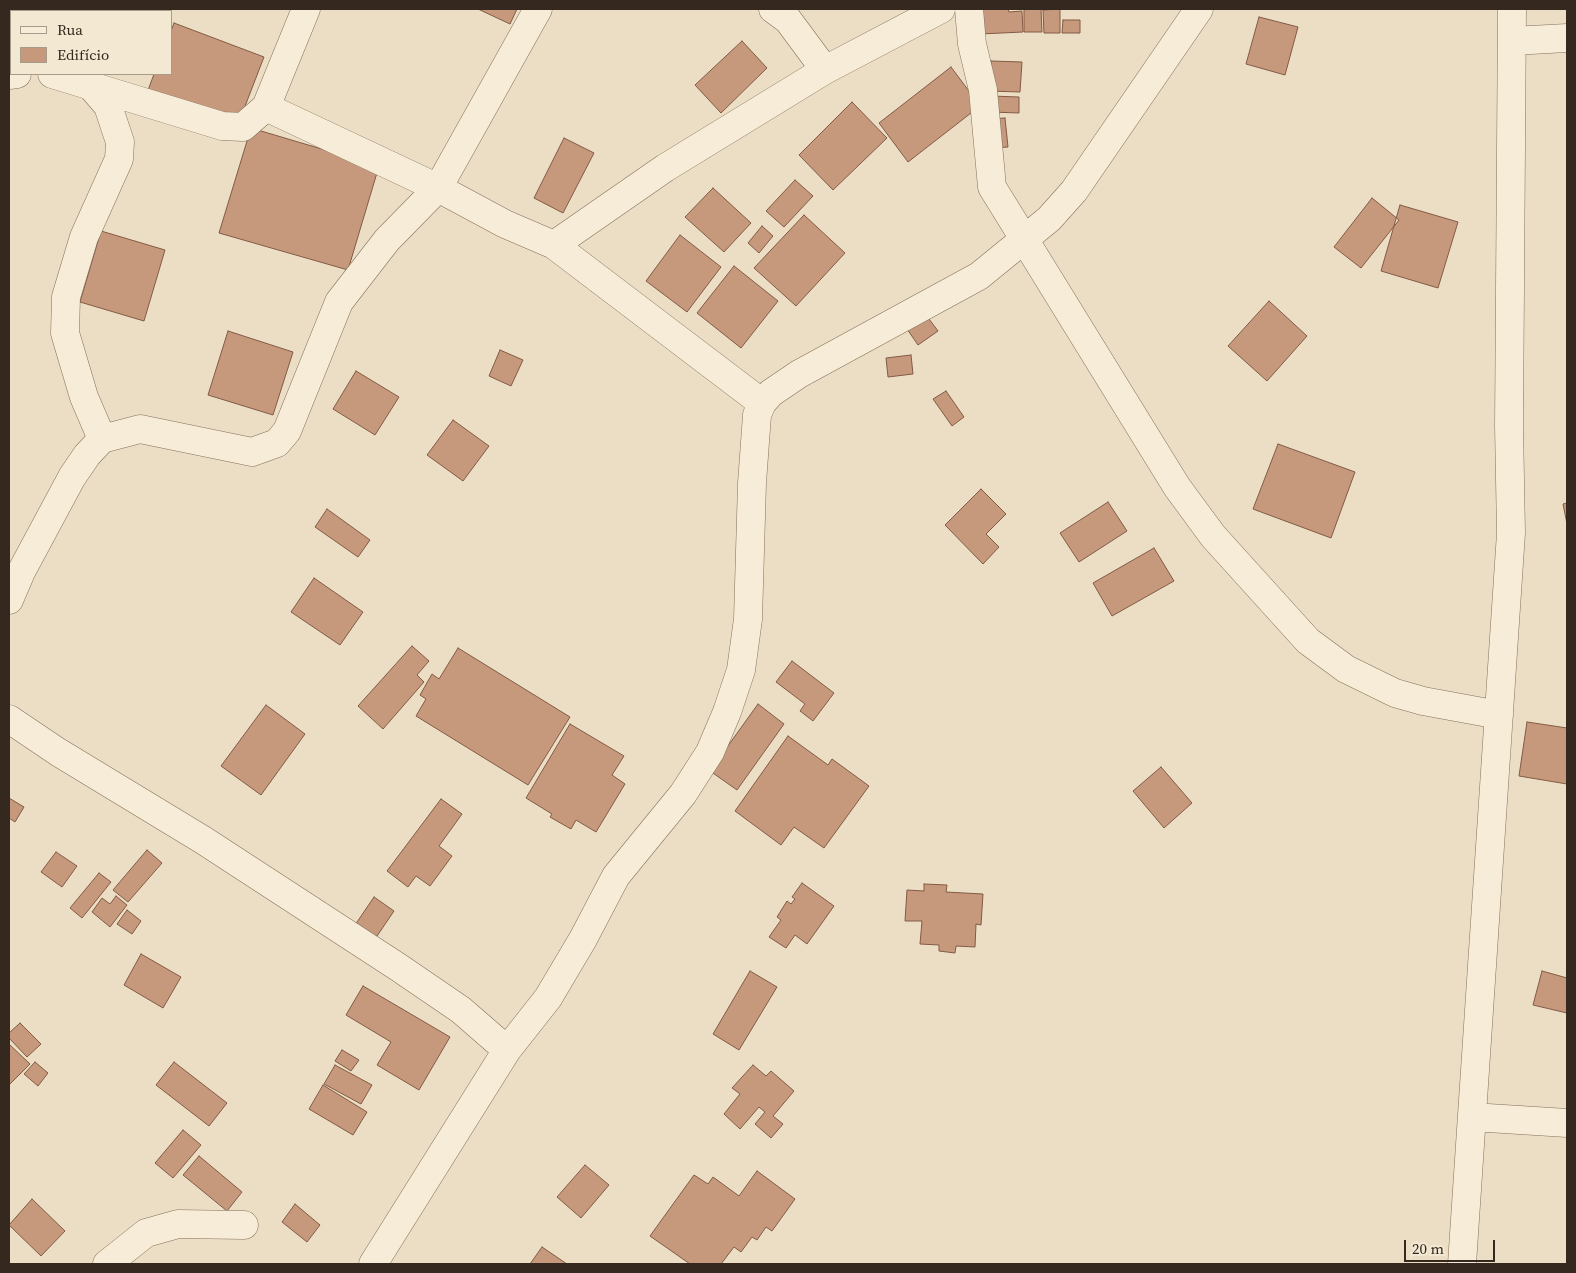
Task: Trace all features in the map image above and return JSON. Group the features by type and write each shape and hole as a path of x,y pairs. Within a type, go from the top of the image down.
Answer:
{"street":[{"path":"55,75 222,126 243,128 266,107 306,9"},
{"path":"9,600 15,570 72,476 87,455 102,439 140,429 252,452 277,443 287,432 340,302 387,240 438,188 538,9"},
{"path":"773,9 788,20 825,70"},
{"path":"554,246 665,168 825,70 942,9"},
{"path":"969,9 972,44 983,90 992,187 1177,487 1213,536 1308,641 1346,669 1395,693 1423,701 1499,714"},
{"path":"374,1264 507,1050 548,998 583,939 616,876 694,777 710,752 728,712 741,670 748,619 752,474 757,415 762,403 771,393 799,374 979,276 1050,219 1074,191 1199,9"},
{"path":"1462,1264 1512,533 1509,417 1512,9"},
{"path":"1512,41 1567,38"},
{"path":"90,85 108,106 120,142 119,159 84,237 66,297 65,333 84,397 102,439"},
{"path":"266,107 438,188 505,224 554,246 762,403"},
{"path":"9,719 58,752 203,840 398,967 461,1010 507,1050"},
{"path":"1472,1117 1567,1123"},
{"path":"107,1264 146,1233 178,1224 244,1225"}],"building":[{"path":"478,9 517,9 510,24"},
{"path":"979,9 1008,9 1009,12 1022,11 1023,32 980,34"},
{"path":"1024,9 1041,9 1042,32 1024,32"},
{"path":"1060,9 1060,33 1044,33 1043,10"},
{"path":"1259,17 1298,27 1285,75 1246,64"},
{"path":"1063,20 1080,20 1080,33 1062,33"},
{"path":"174,23 264,57 237,127 147,93 154,75 172,75 172,28"},
{"path":"742,41 767,68 721,113 695,85"},
{"path":"991,61 1022,62 1020,92 989,91"},
{"path":"951,67 980,106 908,162 879,123"},
{"path":"991,96 1019,97 1019,113 990,112"},
{"path":"852,102 887,138 833,190 799,155"},
{"path":"1005,118 1008,147 993,148 989,119"},
{"path":"251,128 379,166 348,270 219,233"},
{"path":"564,138 594,153 563,213 534,198"},
{"path":"795,180 813,196 784,227 766,211"},
{"path":"713,188 751,223 724,252 685,217"},
{"path":"1372,198 1399,220 1361,268 1334,247"},
{"path":"1400,205 1458,222 1438,288 1381,271"},
{"path":"804,215 845,253 796,306 754,268"},
{"path":"762,226 773,236 759,253 748,243"},
{"path":"101,231 165,250 144,321 80,302"},
{"path":"680,235 721,267 687,312 646,281"},
{"path":"734,266 778,301 741,348 697,313"},
{"path":"1269,301 1307,336 1267,381 1228,346"},
{"path":"926,315 938,331 918,345 907,329"},
{"path":"228,331 293,352 273,415 208,395"},
{"path":"500,350 523,360 511,386 489,376"},
{"path":"911,355 913,374 888,377 886,358"},
{"path":"356,371 399,397 375,435 333,409"},
{"path":"946,391 964,417 952,426 933,399"},
{"path":"453,420 489,446 463,481 427,455"},
{"path":"1278,444 1355,472 1331,538 1253,509"},
{"path":"981,489 1006,514 986,534 999,547 983,564 945,525"},
{"path":"1108,502 1127,531 1079,562 1060,533"},
{"path":"1567,503 1567,524 1563,504"},
{"path":"327,509 370,540 358,557 315,527"},
{"path":"1154,548 1174,581 1112,616 1093,583"},
{"path":"314,578 363,612 340,645 291,612"},
{"path":"412,646 429,661 417,675 424,682 383,729 358,706"},
{"path":"458,648 570,717 528,785 416,716 426,699 420,695 432,674 439,679"},
{"path":"792,661 834,693 813,721 800,711 805,704 776,682"},
{"path":"758,704 784,724 737,790 710,771"},
{"path":"266,705 305,734 261,795 221,766"},
{"path":"1527,722 1567,728 1567,784 1519,776"},
{"path":"570,724 624,756 612,775 625,784 596,832 576,820 571,829 550,817 552,814 526,798"},
{"path":"788,736 828,765 832,759 869,786 824,848 794,827 781,845 735,811"},
{"path":"1161,767 1192,803 1164,828 1133,791"},
{"path":"9,798 24,807 15,822 9,818"},
{"path":"441,799 462,814 439,846 452,856 430,886 416,876 408,887 387,871"},
{"path":"147,850 162,863 128,902 113,890"},
{"path":"56,852 77,866 62,887 41,872"},
{"path":"99,873 111,882 82,918 70,908"},
{"path":"802,883 834,906 807,944 795,935 786,948 769,937 781,920 777,917 787,901 791,904 795,899 792,897"},
{"path":"924,884 947,885 946,892 983,894 981,925 976,924 975,947 956,946 955,953 939,951 939,945 920,944 922,921 905,921 907,890 924,891"},
{"path":"116,896 127,905 110,927 92,912 102,898 110,904"},
{"path":"374,897 394,911 373,942 353,928"},
{"path":"127,910 141,921 132,934 117,924"},
{"path":"141,954 181,977 163,1008 124,985"},
{"path":"750,971 777,987 739,1050 713,1034"},
{"path":"1542,971 1567,978 1567,1013 1533,1005"},
{"path":"363,986 450,1037 419,1090 377,1065 391,1042 346,1015"},
{"path":"20,1023 41,1044 27,1057 9,1038 9,1033"},
{"path":"9,1044 30,1064 9,1085"},
{"path":"342,1050 359,1060 351,1071 335,1061"},
{"path":"35,1062 48,1073 38,1086 24,1074"},
{"path":"174,1062 227,1103 209,1126 156,1085"},
{"path":"335,1065 372,1085 361,1104 324,1084"},
{"path":"753,1065 766,1076 771,1071 794,1091 773,1116 783,1124 771,1138 755,1124 765,1112 759,1107 740,1129 724,1114 740,1094 732,1088"},
{"path":"323,1085 367,1112 353,1135 309,1109"},
{"path":"183,1130 201,1145 173,1178 155,1163"},
{"path":"199,1156 242,1192 227,1211 183,1175"},
{"path":"585,1165 609,1185 581,1218 557,1197"},
{"path":"757,1171 795,1199 772,1231 766,1227 757,1240 752,1237 741,1252 734,1247 721,1264 690,1264 650,1236 694,1175 708,1184 713,1177 739,1196"},
{"path":"32,1199 65,1231 41,1256 9,1225"},
{"path":"295,1204 320,1225 307,1242 282,1222"},
{"path":"542,1247 567,1264 530,1264"}]}
